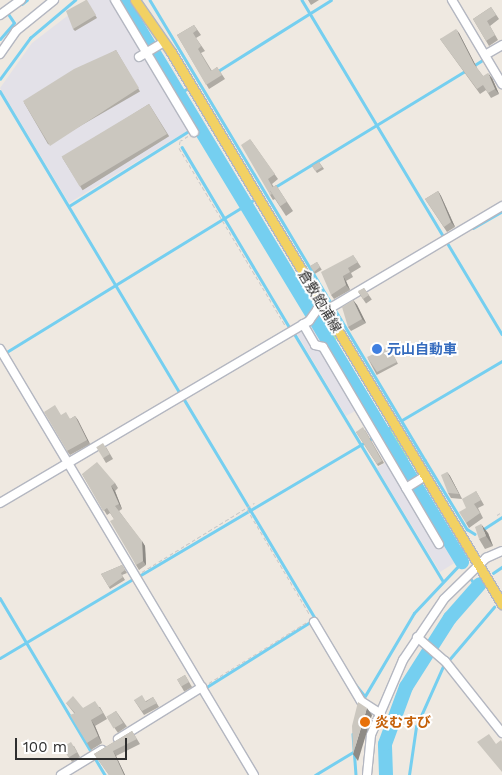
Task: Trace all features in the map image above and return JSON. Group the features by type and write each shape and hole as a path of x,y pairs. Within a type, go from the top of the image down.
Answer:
{"main road":[{"name":"倉敷飽浦線","path":"135,0 164,42 331,307 425,476 502,604"}],"street":[{"path":"0,14 20,0"},
{"path":"0,54 16,31 54,0"},
{"path":"115,0 150,50 193,130"},
{"path":"452,0 502,84"},
{"path":"139,57 164,42"},
{"path":"486,56 502,45"},
{"path":"0,503 289,333 313,316 502,206"},
{"path":"303,324 316,345 322,347 375,436 411,484 439,544"},
{"path":"0,350 204,686 254,775"},
{"path":"411,484 425,476"},
{"path":"367,775 368,748 378,712 417,637 438,606 479,564 502,551"},
{"path":"313,620 363,702 378,712"},
{"path":"417,637 431,648 502,732"},
{"path":"62,775 204,686"}],"path":[{"path":"193,130 180,141 179,148 289,333"},
{"path":"139,573 248,509 254,503"},
{"path":"204,686 313,620 248,509"},
{"path":"497,515 502,512"}],"shaded area":[{"path":"88,0 113,0 190,129 69,203 0,88 32,43"},
{"path":"314,323 369,419 357,410 346,416 297,334"},
{"path":"379,436 456,562 440,572 377,468 386,462 373,439"}],"green space":[{"path":"319,318 326,320 337,339 332,342"},
{"path":"390,428 408,458 408,460 385,431"}],"building":[{"path":"86,0 96,15 73,29 66,11"},
{"path":"491,7 496,15 487,21 495,35 486,41 473,19"},
{"path":"194,25 197,30 193,33 201,46 198,49 211,71 217,67 222,75 206,85 177,35"},
{"path":"456,29 474,64 483,76 488,73 495,89 488,93 483,85 477,89 440,39"},
{"path":"116,50 139,88 50,146 23,101 74,69"},
{"path":"149,104 167,134 80,187 62,157"},
{"path":"250,139 275,174 268,179 273,188 270,191 272,194 270,195 241,145"},
{"path":"319,162 322,167 315,171 312,166"},
{"path":"276,185 287,202 280,206 269,189"},
{"path":"438,191 451,222 444,227 425,199"},
{"path":"353,255 358,262 348,268 350,272 343,276 346,285 331,295 321,272"},
{"path":"317,262 320,267 314,272 310,266"},
{"path":"364,288 369,295 363,299 358,291"},
{"path":"353,300 362,319 348,327 342,307"},
{"path":"389,347 397,362 377,372 367,357"},
{"path":"55,405 61,415 66,412 70,419 75,416 87,440 67,451 44,412"},
{"path":"363,427 382,461 377,464 356,432"},
{"path":"103,443 110,454 103,458 96,447"},
{"path":"97,462 115,483 111,486 119,504 115,506 142,541 143,561 136,565 110,521 114,519 107,508 103,511 82,474"},
{"path":"447,472 459,494 448,493 441,475"},
{"path":"476,491 481,500 474,504 480,513 466,523 459,512 466,508 462,499"},
{"path":"481,524 486,536 479,539 475,527"},
{"path":"122,565 125,570 121,573 123,577 109,587 101,574"},
{"path":"185,675 189,682 181,686 177,680"},
{"path":"142,695 146,702 153,697 157,703 142,711 134,700"},
{"path":"73,696 83,708 95,701 103,713 91,720 98,736 87,743 70,715 75,713 66,703"},
{"path":"358,702 367,708 353,754 352,726"},
{"path":"116,711 123,723 113,729 106,716"},
{"path":"132,731 137,739 113,751 124,775 109,775 94,754"},
{"path":"489,734 496,744 501,740 502,742 502,772 477,742"},
{"path":"71,742 77,752 69,757 62,747"}],"waterway":[{"path":"22,4 27,0"},
{"path":"0,79 30,38 75,0"},
{"path":"122,0 462,562"},
{"path":"150,0 425,460 467,529 475,534"},
{"path":"302,0 502,334"},
{"path":"218,71 331,0"},
{"path":"0,39 14,23 8,14"},
{"path":"473,66 486,58"},
{"path":"275,187 467,70"},
{"path":"179,93 187,89"},
{"path":"0,91 180,393"},
{"path":"69,206 198,125"},
{"path":"182,147 290,328"},
{"path":"246,204 254,200"},
{"path":"5,353 246,205"},
{"path":"473,228 502,211"},
{"path":"294,333 443,581"},
{"path":"402,420 502,361"},
{"path":"184,399 317,621"},
{"path":"139,576 389,428"},
{"path":"482,530 502,517"},
{"path":"457,553 463,549"},
{"path":"365,696 414,613 462,562"},
{"path":"493,573 502,567"},
{"path":"0,658 133,579"},
{"path":"471,579 477,587"},
{"path":"386,775 385,744 406,687 450,618 480,584"},
{"path":"0,598 105,775"},
{"path":"448,661 494,607"},
{"path":"205,688 312,621"},
{"path":"409,775 416,727 444,664"},
{"path":"356,685 365,696"},
{"path":"353,734 356,775"},
{"path":"315,775 353,752"}],"place":[{"name":"元山自動車","path":"377,349"},
{"name":"炎むすび","path":"365,722"}]}
